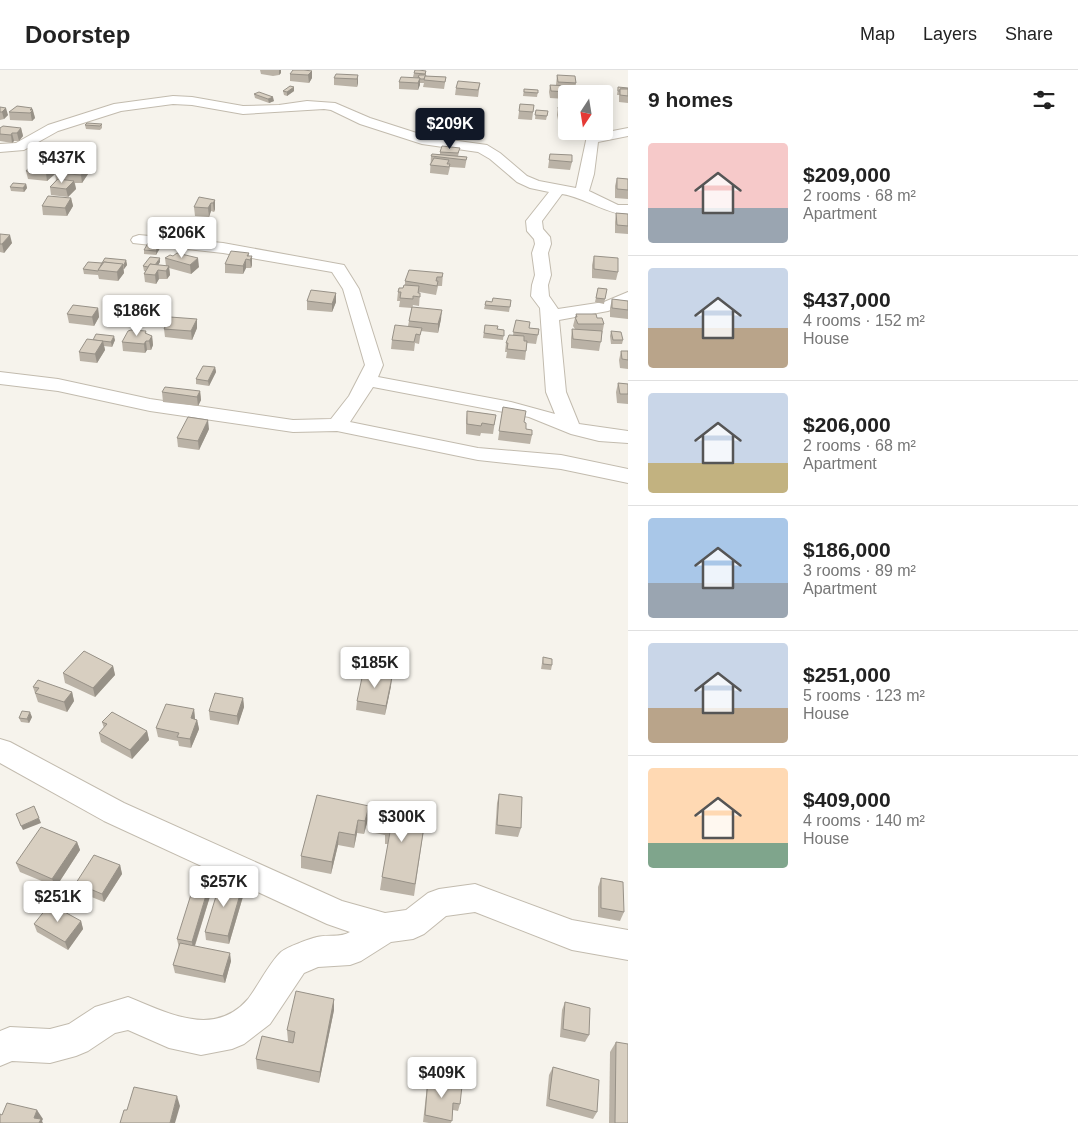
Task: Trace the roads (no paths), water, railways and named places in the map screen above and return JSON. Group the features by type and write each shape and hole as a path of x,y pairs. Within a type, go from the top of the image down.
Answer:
{"street":[{"path":"0,148 19,147 53,128 118,107 173,100 192,101 243,110 324,105 335,107 365,121 427,141 482,148 495,156 506,168 535,185 581,193 615,209 628,210"},
{"path":"581,193 587,183 588,154 592,139 628,132"},
{"path":"558,190 534,221 536,231 542,237 543,244 540,253 543,275 540,285 540,296 548,308 550,316 556,392 570,428"},
{"path":"139,240 223,248 338,268 351,289 374,365 358,397 337,425"},
{"path":"550,316 608,306 628,297"},
{"path":"0,378 58,385 150,405 293,426 337,425 478,454 561,462 628,476"},
{"path":"366,380 428,394 466,398 535,413 570,428 602,436 628,437"},
{"path":"0,750 114,812 338,914 385,928"},
{"path":"0,1049 10,1044 50,1046 76,1039 107,1019 128,1013 169,1031 201,1038 232,1032 258,1012 293,962 317,952 350,950 385,928 413,924 439,904 475,898 572,935 628,945"}]}
